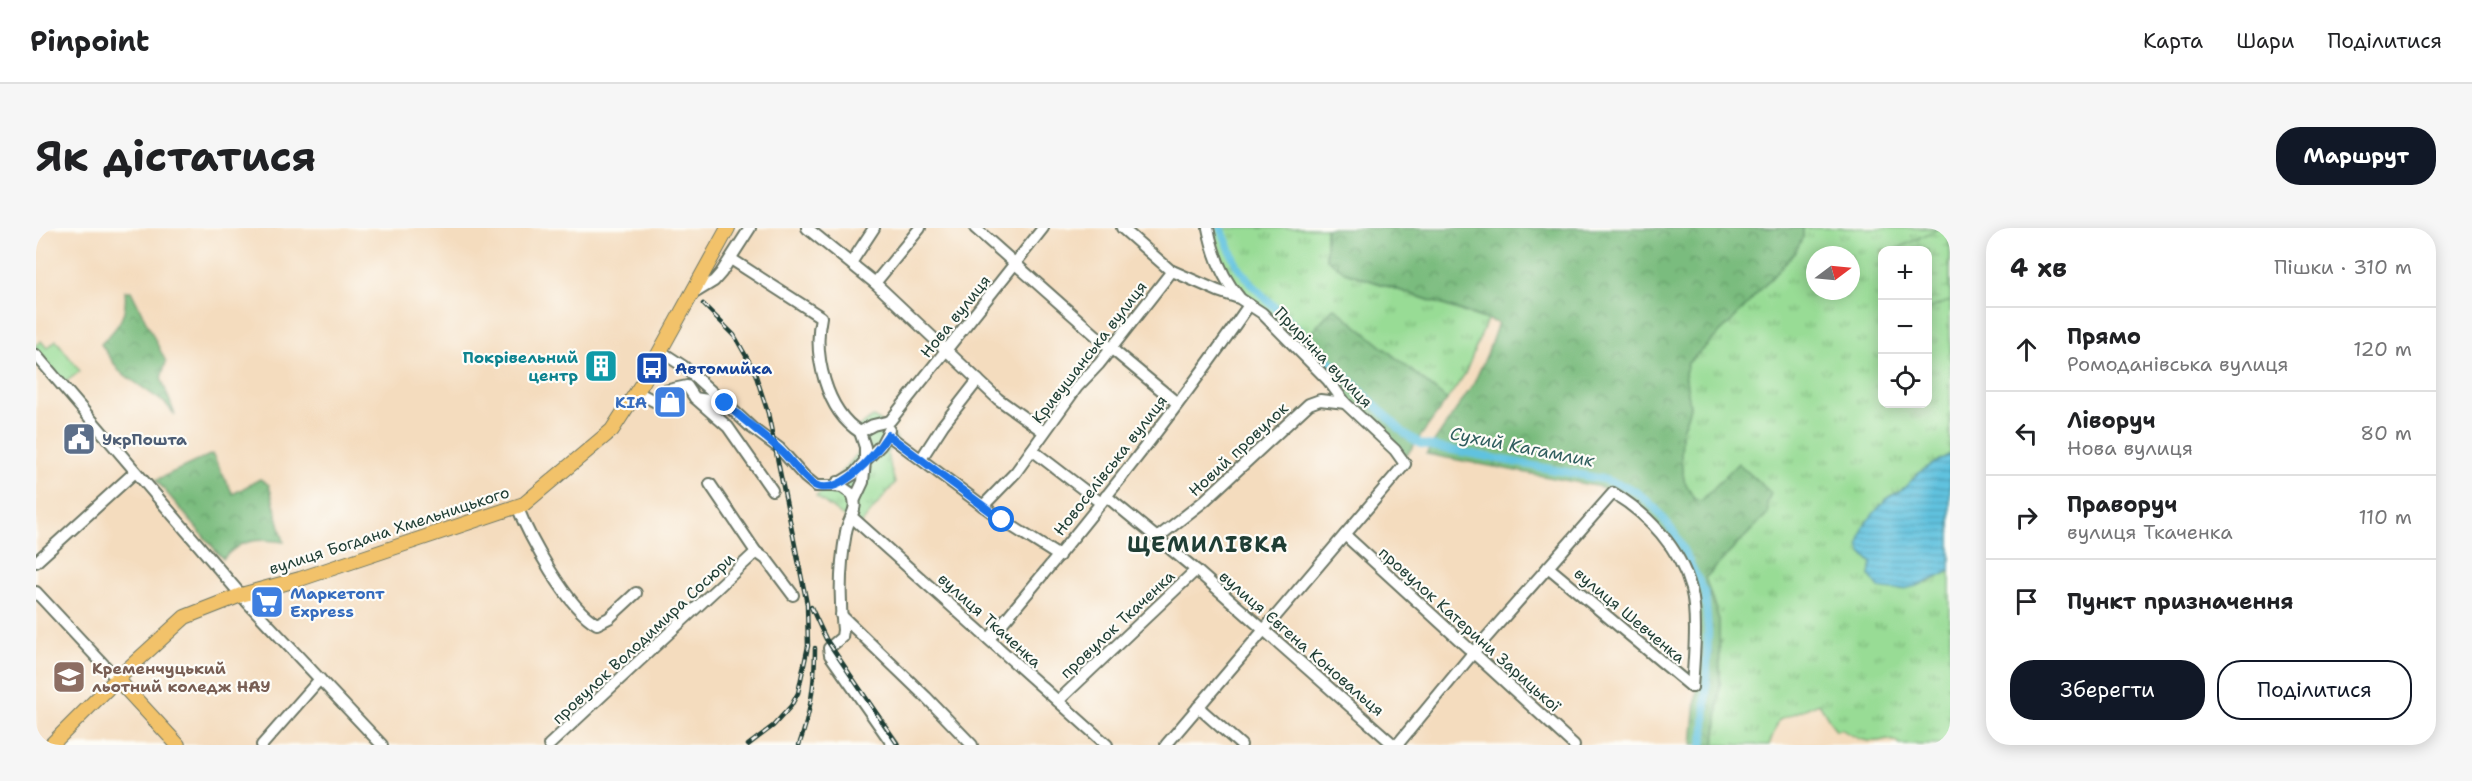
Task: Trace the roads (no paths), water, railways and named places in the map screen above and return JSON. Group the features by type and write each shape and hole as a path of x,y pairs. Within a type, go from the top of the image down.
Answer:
{"main road":[{"name":"вулиця Богдана Хмельницького","path":"51,745 117,679 185,617 241,595 300,579 524,504 612,430 637,392 728,228"},
{"path":"117,679 178,745"}],"street":[{"path":"691,295 714,281 731,260 750,228"},
{"path":"807,228 875,283 998,399 1044,432"},
{"path":"851,263 874,228"},
{"path":"875,283 920,228"},
{"path":"975,228 1110,348 1177,403"},
{"name":"Нова вулиця","path":"890,421 947,352 1043,228"},
{"name":"Прирічна вулиця","path":"1122,228 1172,271 1239,298 1262,313 1328,380 1345,402 1395,450 1405,464 1344,535"},
{"path":"1208,228 1215,255 1229,286 1239,298"},
{"path":"731,260 821,317 818,332 819,358 824,381 850,426 860,432 865,447 865,461 863,482 855,499 853,518 848,523 842,555 840,587 842,636 829,648 830,655 893,745"},
{"name":"Кривушанська вулиця","path":"983,506 1000,490 1077,387 1172,271"},
{"name":"Новоселівська вулиця","path":"989,639 1104,499 1249,305"},
{"path":"660,351 683,366 752,429 778,448 804,477 816,486 834,486 848,490 855,499"},
{"path":"36,355 241,595 381,745"},
{"path":"921,459 943,425 978,380"},
{"path":"637,392 654,401 664,392 703,384"},
{"path":"687,386 695,398 728,427 772,490"},
{"path":"695,398 725,403"},
{"name":"Новий провулок","path":"1157,538 1211,495 1309,404 1320,399 1345,402"},
{"path":"834,486 854,474 881,446 888,435 890,421 873,425 860,432"},
{"path":"888,435 983,506 1059,556"},
{"path":"834,486 853,467 865,447"},
{"name":"вулиця Євгена Коновальця","path":"1032,450 1157,538 1396,745"},
{"path":"36,562 135,472"},
{"path":"710,484 756,552 766,559 793,595"},
{"name":"вулиця Шевченка","path":"1396,745 1473,652 1613,493 1634,506 1656,528 1679,560 1691,590 1694,625 1692,687 1548,567"},
{"path":"517,506 526,530 541,555 578,609 588,619 597,624 609,618 636,593"},
{"name":"вулиця Ткаченка","path":"853,518 1107,745"},
{"path":"1166,745 1344,535"},
{"name":"провулок Катерини Зарицької","path":"1344,535 1574,745"},
{"name":"провулок Володимира Сосюри","path":"549,745 756,552"},
{"name":"провулок Ткаченка","path":"1058,701 1196,570"},
{"path":"36,592 117,679"},
{"path":"841,615 972,745"},
{"path":"262,745 320,679"},
{"path":"1198,707 1241,745"}],"water":[{"path":"1950,454 1950,571 1907,588 1898,590 1879,588 1870,576 1872,563 1861,552 1859,545 1864,525 1885,500 1904,488 1921,471"}],"waterway":[{"name":"Сухий Кагамлик","path":"1221,228 1236,264 1253,286 1405,434 1421,444 1602,479 1625,486 1638,493 1655,508 1675,534 1705,593 1708,631 1705,729 1702,745"}],"railway":[{"path":"703,304 734,335 754,370 768,413 807,604 808,646 798,693 791,706 773,726 748,745"},
{"path":"811,607 826,639 898,745"},
{"path":"799,745 812,697 815,648"}],"place":[{"name":"Покрівельний центр","path":"601,366"},
{"name":"Автомийка","path":"652,368"},
{"name":"KIA","path":"670,402"},
{"name":"УкрПошта","path":"79,439"},
{"name":"Маркетопт Express","path":"267,602"},
{"name":"Кременчуцький льотний коледж НАУ","path":"69,677"}],"district":[{"name":"ЩЕМИЛІВКА","path":"1208,544"}]}
